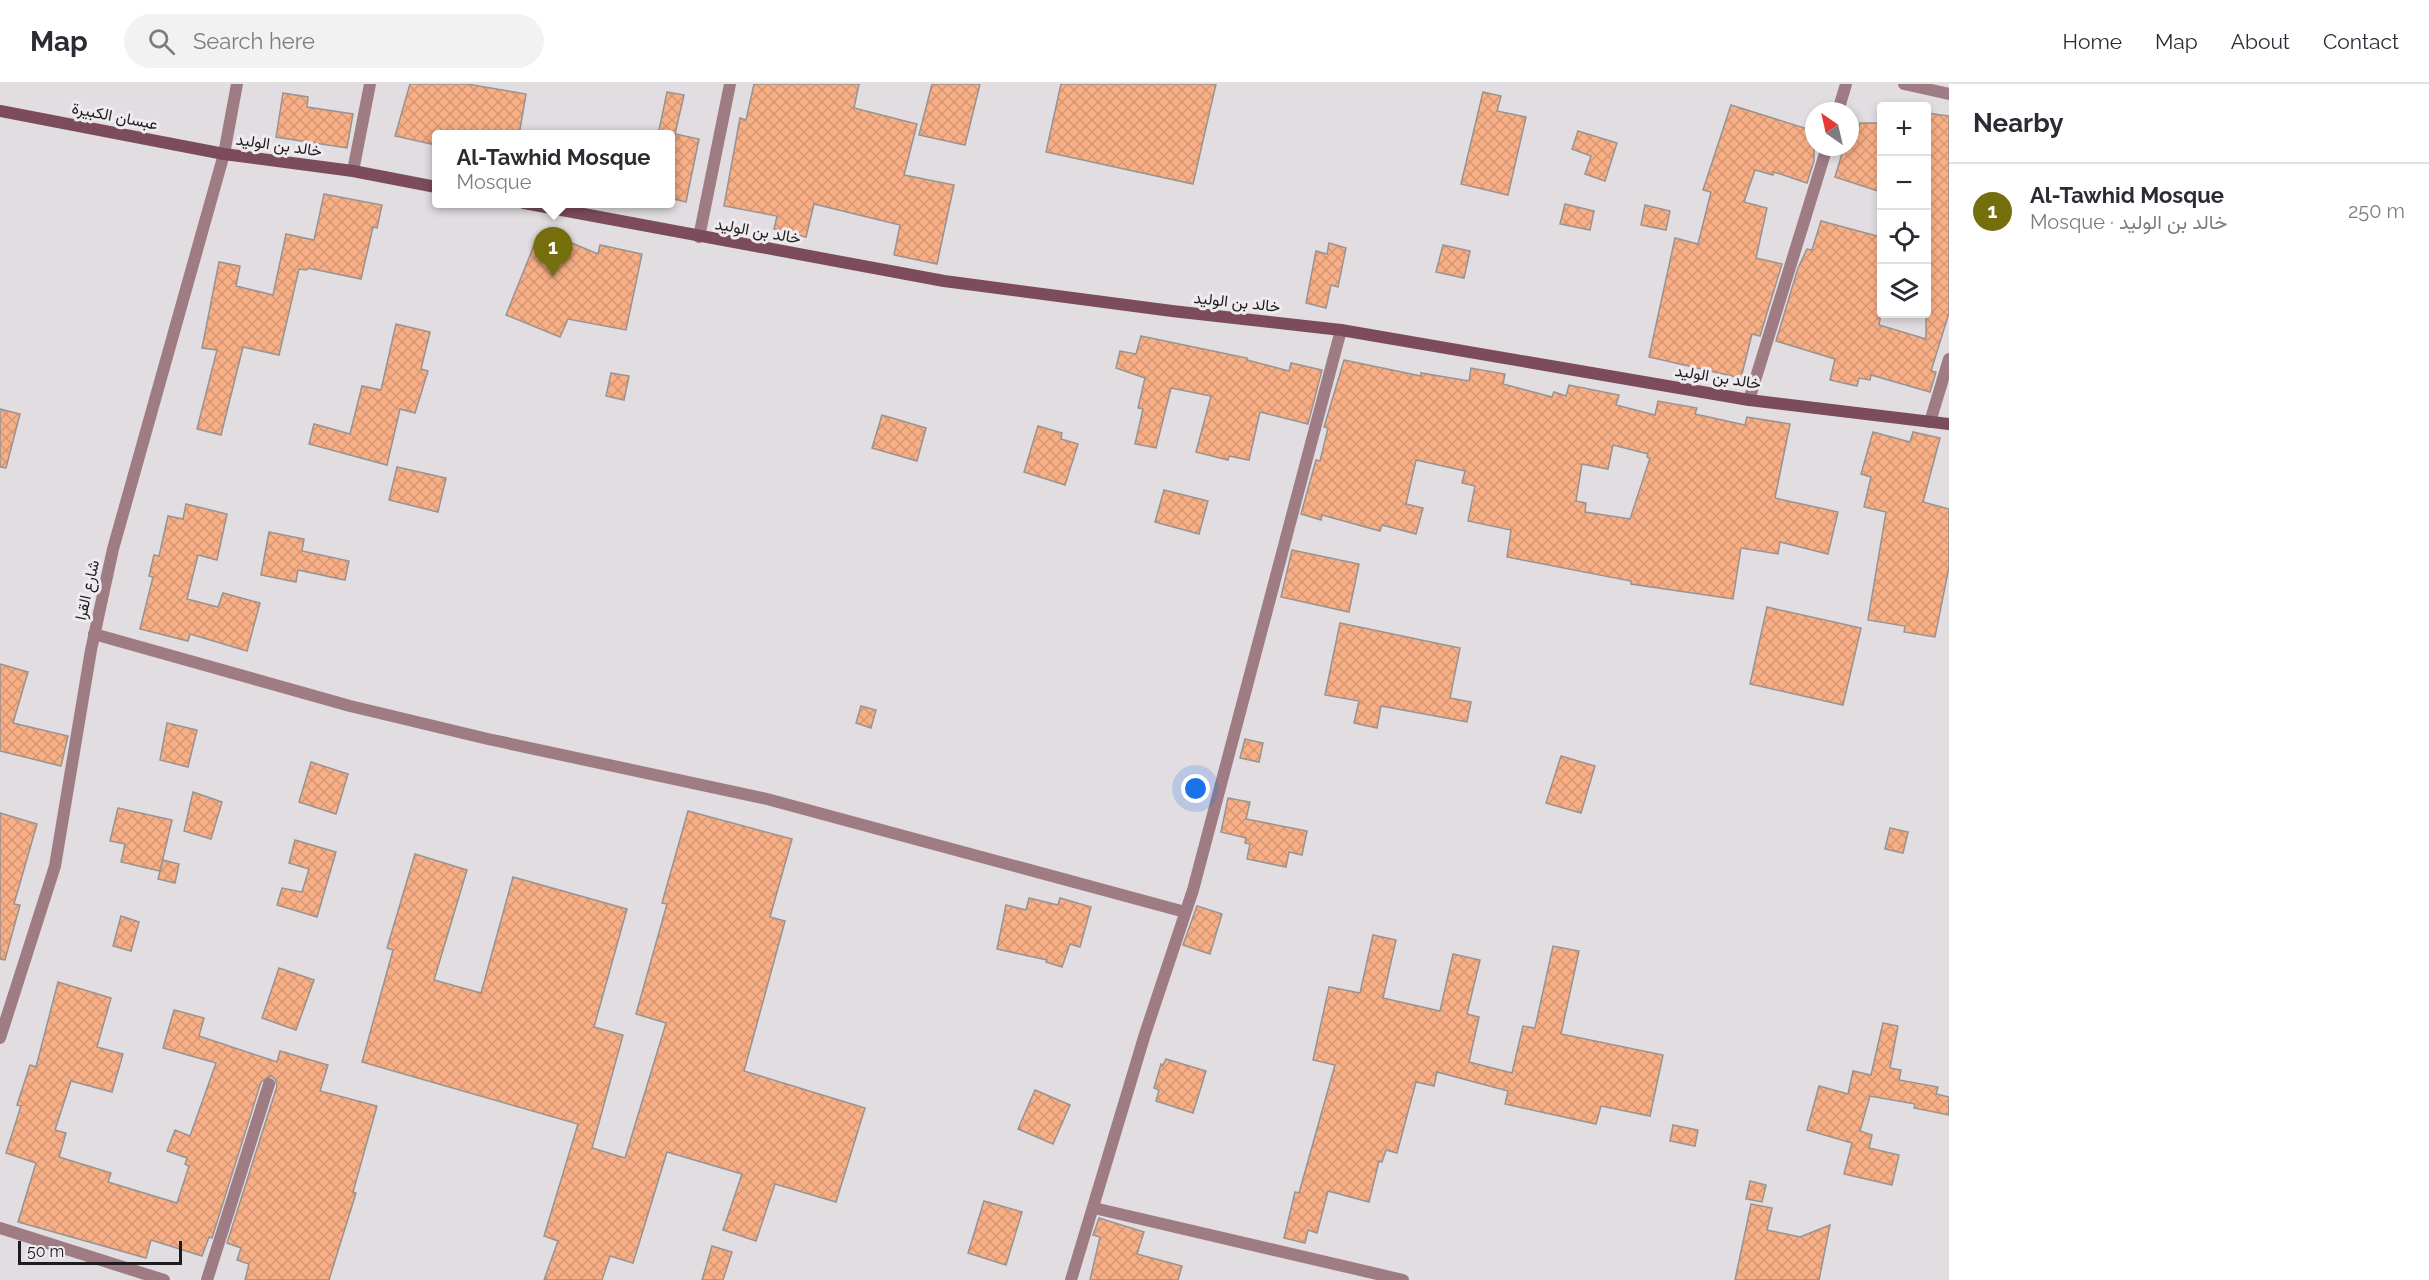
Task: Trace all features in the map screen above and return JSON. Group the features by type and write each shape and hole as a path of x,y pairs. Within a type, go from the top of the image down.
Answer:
{"main road":[{"name":"عبسان الكبيرة","path":"0,111 224,154"},
{"name":"خالد بن الوليد","path":"224,154 353,171 432,186"},
{"name":"خالد بن الوليد","path":"545,208 944,281 1172,312 1341,330 1749,400 1949,424"}],"street":[{"name":"شارع القرا","path":"0,1038 55,866 94,634 113,549 224,154 237,84"},
{"path":"353,171 370,84"},
{"path":"699,237 730,84"},
{"path":"1841,102 1846,84"},
{"path":"1904,84 1949,94"},
{"path":"1749,400 1824,156"},
{"path":"1071,1280 1145,1034 1185,912 1255,663 1341,330"},
{"path":"1930,422 1949,359"},
{"path":"94,634 373,711 499,742 767,799 1185,912"},
{"path":"207,1280 269,1084"},
{"path":"1094,1208 1403,1280"},
{"path":"0,1228 164,1280"}],"building":[{"path":"410,84 467,84 526,94 520,130 432,130 432,144 395,136"},
{"path":"754,84 859,84 854,108 917,124 904,175 954,185 937,264 894,255 900,225 814,204 806,237 774,229 777,216 724,206 740,118 746,120"},
{"path":"932,84 980,84 965,145 919,135"},
{"path":"1061,84 1216,84 1193,184 1046,152"},
{"path":"667,92 684,95 675,134 675,130 659,130"},
{"path":"1483,92 1501,96 1497,111 1526,117 1508,195 1461,184"},
{"path":"283,93 308,97 307,107 353,114 347,148 276,137"},
{"path":"1731,105 1805,128 1805,156 1814,156 1807,183 1774,172 1773,175 1755,170 1744,202 1767,208 1756,258 1782,264 1760,336 1752,334 1741,378 1649,357 1675,238 1698,244 1711,192 1703,190"},
{"path":"1931,114 1949,116 1949,313 1931,371 1936,372 1930,392 1871,375 1870,380 1859,378 1857,386 1830,380 1835,359 1776,341 1798,268 1807,249 1812,250 1821,221 1877,236 1877,318 1880,318 1879,325 1926,339 1926,318 1931,318"},
{"path":"1860,123 1877,123 1877,191 1835,177 1841,156 1859,156"},
{"path":"1578,131 1617,143 1605,181 1585,174 1591,156 1572,149"},
{"path":"675,134 699,139 686,202 675,199"},
{"path":"324,194 382,205 377,228 373,227 361,279 308,268 307,270 299,269 279,355 243,347 221,435 197,429 217,350 202,348 219,262 240,266 236,286 273,295 286,234 314,240"},
{"path":"1565,204 1594,211 1590,230 1560,224"},
{"path":"1645,205 1670,211 1666,230 1641,225"},
{"path":"557,237 598,254 600,245 642,254 626,330 568,319 560,337 506,315 535,243 552,249"},
{"path":"1329,243 1346,248 1338,287 1331,285 1326,308 1306,303 1316,251 1327,254"},
{"path":"1443,245 1470,251 1464,278 1436,272"},
{"path":"396,324 430,332 421,369 428,371 415,413 400,409 387,465 309,444 314,424 350,434 362,386 381,390"},
{"path":"1141,336 1247,358 1247,360 1289,371 1291,363 1322,370 1308,424 1260,412 1249,460 1229,456 1228,460 1196,452 1211,396 1171,388 1156,448 1135,444 1143,409 1138,408 1145,378 1116,368 1120,351 1136,354"},
{"path":"1344,360 1421,376 1421,373 1469,381 1471,368 1505,374 1503,384 1552,397 1554,392 1566,396 1569,385 1619,395 1616,405 1655,415 1658,401 1697,408 1695,414 1745,425 1747,417 1790,424 1775,498 1838,512 1828,554 1780,542 1778,554 1741,548 1733,599 1631,584 1631,581 1507,557 1511,530 1468,521 1475,486 1462,483 1465,471 1416,460 1406,504 1423,508 1416,534 1382,525 1380,531 1322,515 1321,520 1301,514 1316,460 1320,461 1328,428 1324,427","holes":["1613,445 1648,454 1647,457 1650,458 1630,519 1585,512 1586,503 1576,501 1582,464 1608,469"]},
{"path":"611,373 629,376 624,400 606,396"},
{"path":"0,409 20,414 6,468 0,467"},
{"path":"882,415 926,428 917,461 872,448"},
{"path":"1038,426 1062,433 1061,439 1078,444 1065,485 1024,472"},
{"path":"1873,432 1910,442 1913,432 1940,438 1923,502 1949,509 1949,567 1935,637 1904,632 1905,626 1868,620 1886,512 1864,507 1871,477 1861,474"},
{"path":"397,467 446,478 438,512 389,500"},
{"path":"1164,490 1208,501 1199,534 1155,522"},
{"path":"186,504 227,514 217,560 198,555 187,599 218,607 223,593 260,603 247,651 190,634 188,641 140,629 153,577 149,576 154,555 159,556 168,516 183,519"},
{"path":"269,532 304,539 302,551 349,561 345,580 298,570 296,582 261,575"},
{"path":"1292,550 1359,564 1349,612 1281,597"},
{"path":"1767,607 1861,628 1843,705 1750,684"},
{"path":"1340,623 1460,648 1450,698 1471,702 1467,722 1381,706 1377,728 1354,723 1359,701 1325,695"},
{"path":"0,664 28,672 13,723 68,736 61,766 0,751"},
{"path":"861,706 876,710 871,728 856,723"},
{"path":"167,723 197,730 188,767 160,760"},
{"path":"1245,739 1263,743 1259,762 1240,758"},
{"path":"1561,756 1595,766 1581,813 1546,803"},
{"path":"311,762 348,774 336,814 299,802"},
{"path":"193,792 222,802 211,839 184,831"},
{"path":"1228,798 1250,802 1246,819 1307,831 1302,855 1289,852 1286,867 1247,859 1250,844 1245,843 1246,838 1221,832"},
{"path":"118,808 172,820 160,871 121,862 125,844 110,841"},
{"path":"688,811 792,839 770,917 785,921 744,1071 865,1108 836,1202 775,1184 756,1241 723,1230 742,1174 667,1152 633,1263 610,1256 602,1280 544,1280 558,1241 544,1236 578,1124 362,1062 393,950 387,948 415,854 467,870 434,980 481,993 513,877 627,909 594,1027 623,1035 592,1148 625,1158 666,1023 636,1014 667,904 662,903"},
{"path":"0,813 37,824 14,904 20,905 5,960 0,959"},
{"path":"1890,828 1908,832 1903,853 1885,849"},
{"path":"295,840 336,852 317,917 277,905 282,888 302,892 309,869 289,863"},
{"path":"163,860 179,864 175,883 158,879"},
{"path":"1029,898 1058,905 1060,898 1091,907 1080,947 1070,944 1062,967 1046,962 1047,960 997,949 1006,905 1026,910"},
{"path":"1197,906 1222,914 1210,954 1183,945"},
{"path":"121,916 139,922 131,951 113,946"},
{"path":"1373,935 1396,940 1383,998 1440,1011 1453,954 1480,960 1467,1014 1479,1017 1469,1062 1512,1073 1523,1026 1535,1028 1553,946 1579,951 1561,1034 1663,1055 1650,1116 1601,1106 1596,1124 1505,1104 1508,1091 1437,1072 1434,1086 1416,1082 1397,1153 1386,1150 1382,1162 1379,1161 1369,1202 1328,1191 1317,1233 1308,1230 1305,1243 1284,1238 1295,1192 1299,1193 1335,1065 1313,1060 1329,987 1360,993"},
{"path":"279,968 314,980 296,1030 262,1018"},
{"path":"58,982 111,998 97,1047 123,1054 112,1092 71,1081 55,1130 66,1133 59,1157 111,1173 108,1182 177,1203 189,1166 185,1164 187,1158 167,1151 175,1130 190,1136 216,1063 163,1048 174,1010 204,1018 199,1036 277,1062 280,1051 328,1065 320,1091 377,1106 353,1192 356,1193 329,1280 245,1280 249,1264 237,1260 241,1248 227,1243 277,1086 275,1079 271,1076 261,1082 212,1238 209,1237 202,1256 151,1240 146,1258 18,1222 36,1163 6,1153 21,1106 17,1105 30,1065 36,1067"},
{"path":"1883,1023 1898,1026 1890,1068 1901,1070 1899,1080 1938,1087 1936,1094 1949,1097 1949,1115 1914,1108 1915,1104 1870,1096 1860,1131 1872,1135 1869,1148 1899,1155 1892,1185 1844,1174 1852,1143 1807,1130 1819,1086 1848,1094 1853,1071 1871,1075"},
{"path":"1166,1059 1206,1071 1193,1113 1156,1101 1159,1090 1154,1088 1161,1064 1163,1065"},
{"path":"1035,1090 1070,1105 1053,1144 1018,1129"},
{"path":"1673,1125 1698,1130 1695,1146 1670,1141"},
{"path":"1750,1181 1766,1185 1762,1202 1746,1199"},
{"path":"984,1201 1022,1212 1006,1265 968,1253"},
{"path":"1751,1204 1772,1208 1767,1230 1800,1237 1830,1225 1819,1280 1735,1280"},
{"path":"1099,1218 1144,1232 1137,1254 1182,1266 1178,1280 1090,1280 1100,1237 1093,1235"},
{"path":"712,1246 732,1252 723,1280 702,1280"}],"place":[{"name":"Al-Tawhid Mosque","path":"553,277"}]}
